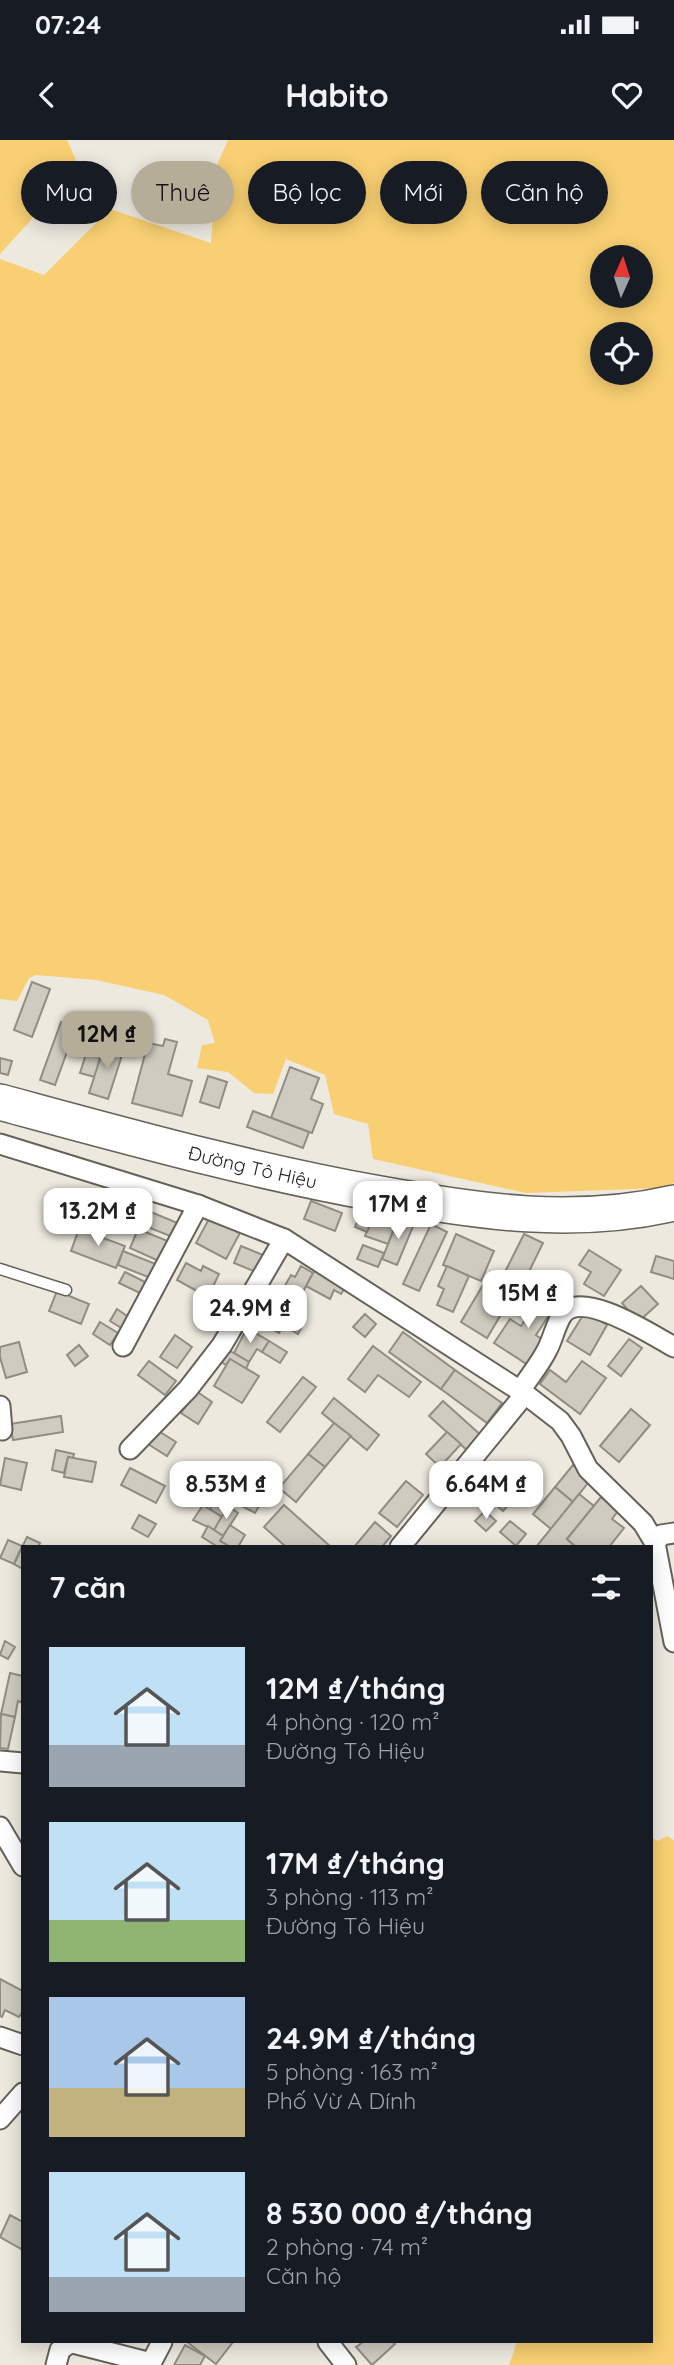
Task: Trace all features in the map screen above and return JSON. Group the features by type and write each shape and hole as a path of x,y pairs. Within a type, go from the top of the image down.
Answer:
{"highway":[{"name":"Đường Tô Hiệu","path":"0,1102 264,1172 479,1210 524,1216 583,1216 638,1211 674,1203"}],"street":[{"path":"0,1144 198,1205 284,1239 522,1392 560,1421 588,1469 643,1523 655,1543 674,1642"},
{"path":"123,1346 198,1205"},
{"path":"130,1449 188,1389 222,1345 284,1239"},
{"path":"402,1545 522,1392 547,1350 562,1316 569,1308 582,1306 602,1310 674,1347"},
{"path":"0,1406 2,1430"},
{"path":"655,1543 662,1535 674,1533"},
{"path":"0,1761 21,1763"},
{"path":"0,1827 21,1863"},
{"path":"0,2037 21,2044"},
{"path":"0,2119 21,2095"},
{"path":"56,2365 60,2350 69,2343"},
{"path":"74,2343 151,2364 162,2343"},
{"path":"329,2343 346,2365"}],"lane":[{"path":"0,1269 66,1290"}],"shaded area":[{"path":"0,140 67,140 76,161 21,161 21,224 27,224 0,254"},
{"path":"228,140 674,140 674,1183 661,1188 526,1193 373,1159 368,1124 334,1114 325,1075 286,1059 273,1094 254,1093 228,1072 197,1068 202,1045 215,1043 208,1020 164,995 96,980 36,975 29,978 17,1001 0,999 0,259 44,275 95,224 117,224 117,211 131,216 131,224 155,224 211,243 212,224 234,224 234,161 219,161"},
{"path":"667,1836 674,1840 674,2365 509,2365 517,2343 653,2343 653,1838 658,1841"}],"building":[{"path":"32,982 50,989 32,1037 14,1030"},
{"path":"61,1022 76,1027 55,1085 40,1080"},
{"path":"92,1035 106,1040 95,1077 80,1073"},
{"path":"165,1039 177,1042 168,1074 192,1081 182,1116 132,1103 148,1043 163,1046"},
{"path":"105,1043 124,1049 108,1099 89,1093"},
{"path":"0,1058 12,1061 8,1075 0,1073"},
{"path":"290,1067 319,1078 311,1099 323,1104 312,1133 271,1118"},
{"path":"208,1076 227,1082 219,1108 200,1102"},
{"path":"253,1111 309,1132 303,1148 247,1127"},
{"path":"311,1201 342,1213 335,1231 304,1219"},
{"path":"376,1208 399,1217 388,1244 365,1236"},
{"path":"146,1210 180,1224 175,1238 140,1224"},
{"path":"361,1212 373,1217 367,1232 355,1227"},
{"path":"210,1217 240,1233 226,1259 196,1243"},
{"path":"399,1217 414,1224 397,1265 382,1259"},
{"path":"431,1224 447,1232 419,1291 403,1284"},
{"path":"79,1229 125,1246 116,1268 71,1251"},
{"path":"138,1229 170,1242 161,1262 130,1248"},
{"path":"456,1234 494,1251 481,1281 443,1265"},
{"path":"524,1234 543,1243 518,1294 499,1284"},
{"path":"363,1245 384,1253 378,1267 357,1259"},
{"path":"241,1246 263,1255 256,1272 234,1263"},
{"path":"589,1250 621,1270 604,1296 584,1284 591,1272 579,1265"},
{"path":"123,1251 158,1265 153,1279 118,1265"},
{"path":"656,1256 674,1261 674,1279 651,1272"},
{"path":"186,1263 201,1271 203,1266 219,1274 208,1297 177,1280"},
{"path":"301,1266 313,1273 296,1305 279,1296 291,1275 295,1277"},
{"path":"317,1266 345,1288 341,1294 334,1290 330,1299 306,1286"},
{"path":"447,1266 469,1276 453,1312 437,1305 444,1289 438,1286"},
{"path":"125,1272 151,1285 146,1296 119,1283"},
{"path":"483,1285 509,1301 487,1338 461,1322"},
{"path":"229,1286 243,1293 231,1322 217,1315 220,1310 217,1308"},
{"path":"641,1286 658,1304 638,1322 622,1303"},
{"path":"547,1287 561,1297 536,1335 544,1341 528,1365 494,1343 510,1319 521,1326"},
{"path":"57,1291 89,1304 81,1324 49,1311"},
{"path":"271,1292 296,1305 288,1319 263,1305"},
{"path":"259,1293 268,1298 263,1305 267,1308 264,1314 251,1307"},
{"path":"117,1309 130,1318 123,1329 110,1321"},
{"path":"274,1312 288,1319 291,1313 305,1321 298,1334 283,1325 279,1333 266,1326"},
{"path":"585,1312 607,1325 590,1355 567,1341"},
{"path":"365,1314 376,1324 365,1337 353,1327"},
{"path":"100,1322 118,1333 110,1345 93,1334"},
{"path":"247,1328 269,1341 262,1352 257,1349 249,1362 234,1353"},
{"path":"403,1332 455,1370 441,1389 389,1352"},
{"path":"175,1335 192,1347 177,1368 160,1357"},
{"path":"629,1339 642,1348 621,1376 608,1366"},
{"path":"269,1341 287,1352 280,1363 262,1352"},
{"path":"19,1342 27,1372 6,1378 0,1347"},
{"path":"79,1345 88,1356 75,1366 67,1355"},
{"path":"373,1346 421,1382 409,1397 378,1375 365,1392 348,1379"},
{"path":"225,1348 249,1362 246,1369 230,1359 226,1365 218,1360"},
{"path":"230,1359 259,1376 242,1403 214,1386"},
{"path":"149,1361 176,1381 165,1395 138,1375"},
{"path":"582,1361 606,1378 580,1414 540,1384 550,1370 566,1382"},
{"path":"455,1370 502,1403 487,1423 441,1389"},
{"path":"303,1377 316,1387 280,1432 267,1422"},
{"path":"196,1391 212,1402 198,1424 181,1413"},
{"path":"334,1398 379,1435 367,1450 322,1413"},
{"path":"443,1401 483,1437 469,1452 429,1416"},
{"path":"631,1409 650,1425 619,1462 600,1446"},
{"path":"61,1416 63,1432 13,1440 10,1424"},
{"path":"334,1423 351,1436 325,1467 308,1454"},
{"path":"157,1430 176,1442 167,1456 148,1444"},
{"path":"447,1432 461,1444 440,1467 426,1454"},
{"path":"56,1450 74,1454 73,1458 68,1457 64,1473 52,1470"},
{"path":"308,1454 325,1467 296,1502 279,1488"},
{"path":"68,1457 96,1462 92,1482 64,1477"},
{"path":"5,1458 27,1463 21,1490 0,1485"},
{"path":"573,1465 591,1479 573,1502 555,1487"},
{"path":"130,1468 165,1486 156,1503 121,1485"},
{"path":"494,1468 521,1491 503,1511 476,1488"},
{"path":"252,1474 271,1485 262,1501 243,1490"},
{"path":"406,1481 423,1495 397,1527 379,1513"},
{"path":"555,1487 573,1502 551,1529 533,1514"},
{"path":"243,1490 262,1501 255,1513 236,1503"},
{"path":"579,1494 594,1506 567,1539 574,1545 538,1545"},
{"path":"218,1497 230,1504 222,1517 210,1509"},
{"path":"601,1497 618,1511 612,1519 624,1528 611,1545 574,1545 567,1539"},
{"path":"203,1505 222,1517 214,1530 193,1520"},
{"path":"284,1505 329,1545 284,1545 264,1527"},
{"path":"228,1506 238,1513 223,1536 214,1530"},
{"path":"485,1511 496,1521 486,1531 475,1521"},
{"path":"139,1515 156,1524 148,1537 132,1528"},
{"path":"510,1521 526,1534 515,1545 500,1532"},
{"path":"375,1522 391,1536 384,1545 356,1545"},
{"path":"230,1525 245,1535 239,1545 227,1545 220,1541"},
{"path":"208,1526 223,1536 220,1541 227,1545 215,1545 202,1537"},
{"path":"27,1537 40,1543 39,1545 23,1545"},
{"path":"8,1540 21,1546 14,1564 0,1558"},
{"path":"21,1549 21,1568 14,1564"},
{"path":"5,1641 15,1647 8,1659 0,1655"},
{"path":"10,1673 21,1676 21,1702 18,1701 15,1717 1,1714"},
{"path":"1,1714 15,1717 8,1749 0,1748"},
{"path":"0,1979 21,1990 21,2014 19,2017 5,2010 2,2017"},
{"path":"10,2215 21,2221 21,2249 0,2237"},
{"path":"188,2343 232,2343 216,2364"},
{"path":"362,2343 395,2344 372,2365 356,2347"},
{"path":"185,2345 205,2356 200,2365 174,2365"}]}
